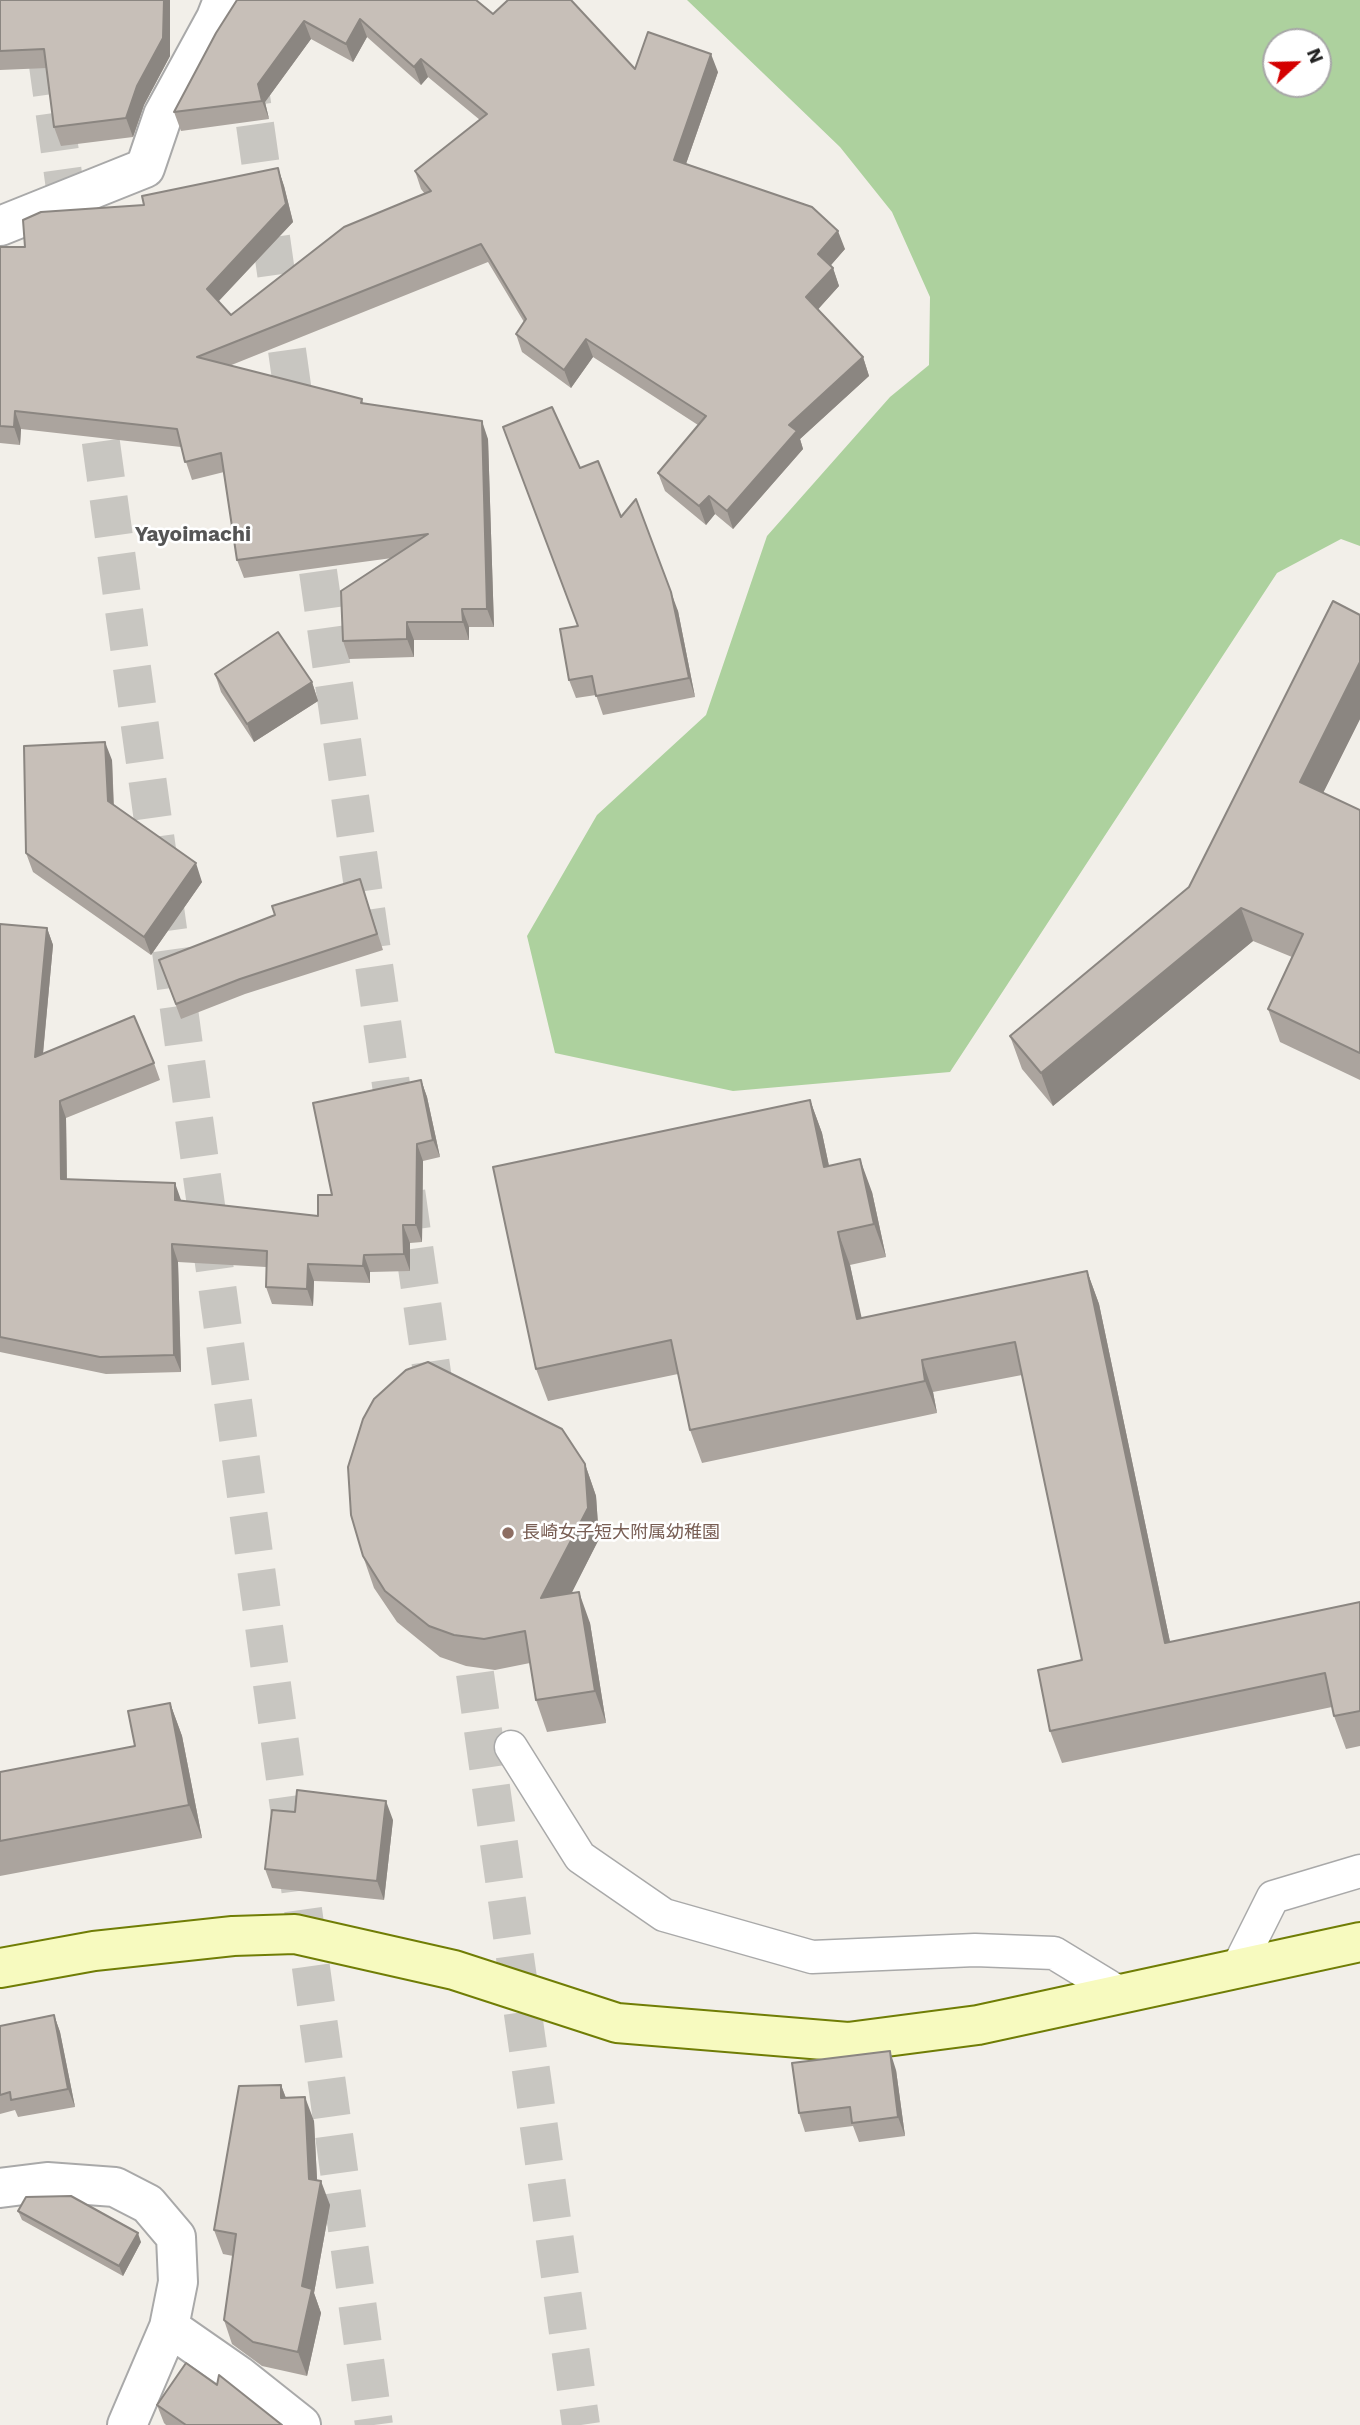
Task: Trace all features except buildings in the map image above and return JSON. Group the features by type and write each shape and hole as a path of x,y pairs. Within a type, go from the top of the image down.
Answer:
{"street":[{"path":"0,226 145,168 163,116 216,18 222,0"},
{"path":"0,1968 94,1951 233,1936 295,1934 454,1970 617,2023 848,2042 978,2025 1360,1942"},
{"path":"0,2188 47,2182 115,2187 148,2204 176,2237 178,2282 169,2328 127,2425"},
{"path":"169,2328 238,2375 301,2425"}],"lane":[{"path":"511,1747 580,1857 664,1915 812,1957 975,1950 1054,1953 1123,1995"},
{"path":"1237,1969 1273,1897 1360,1871"}],"green space":[{"path":"687,0 1360,0 1360,546 1341,539 1277,573 950,1072 733,1091 555,1053 527,936 597,815 706,715 767,536 890,397 929,365 930,297 892,212 840,147"}],"tunnel":[{"path":"39,0 71,232"},
{"path":"247,68 299,435"},
{"path":"93,385 374,2425"},
{"path":"310,515 438,1415"},
{"path":"467,1617 581,2425"}],"place":[{"name":"長崎女子短大附属幼稚園","path":"508,1533"}],"district":[{"name":"Yayoimachi","path":"193,535"}]}
